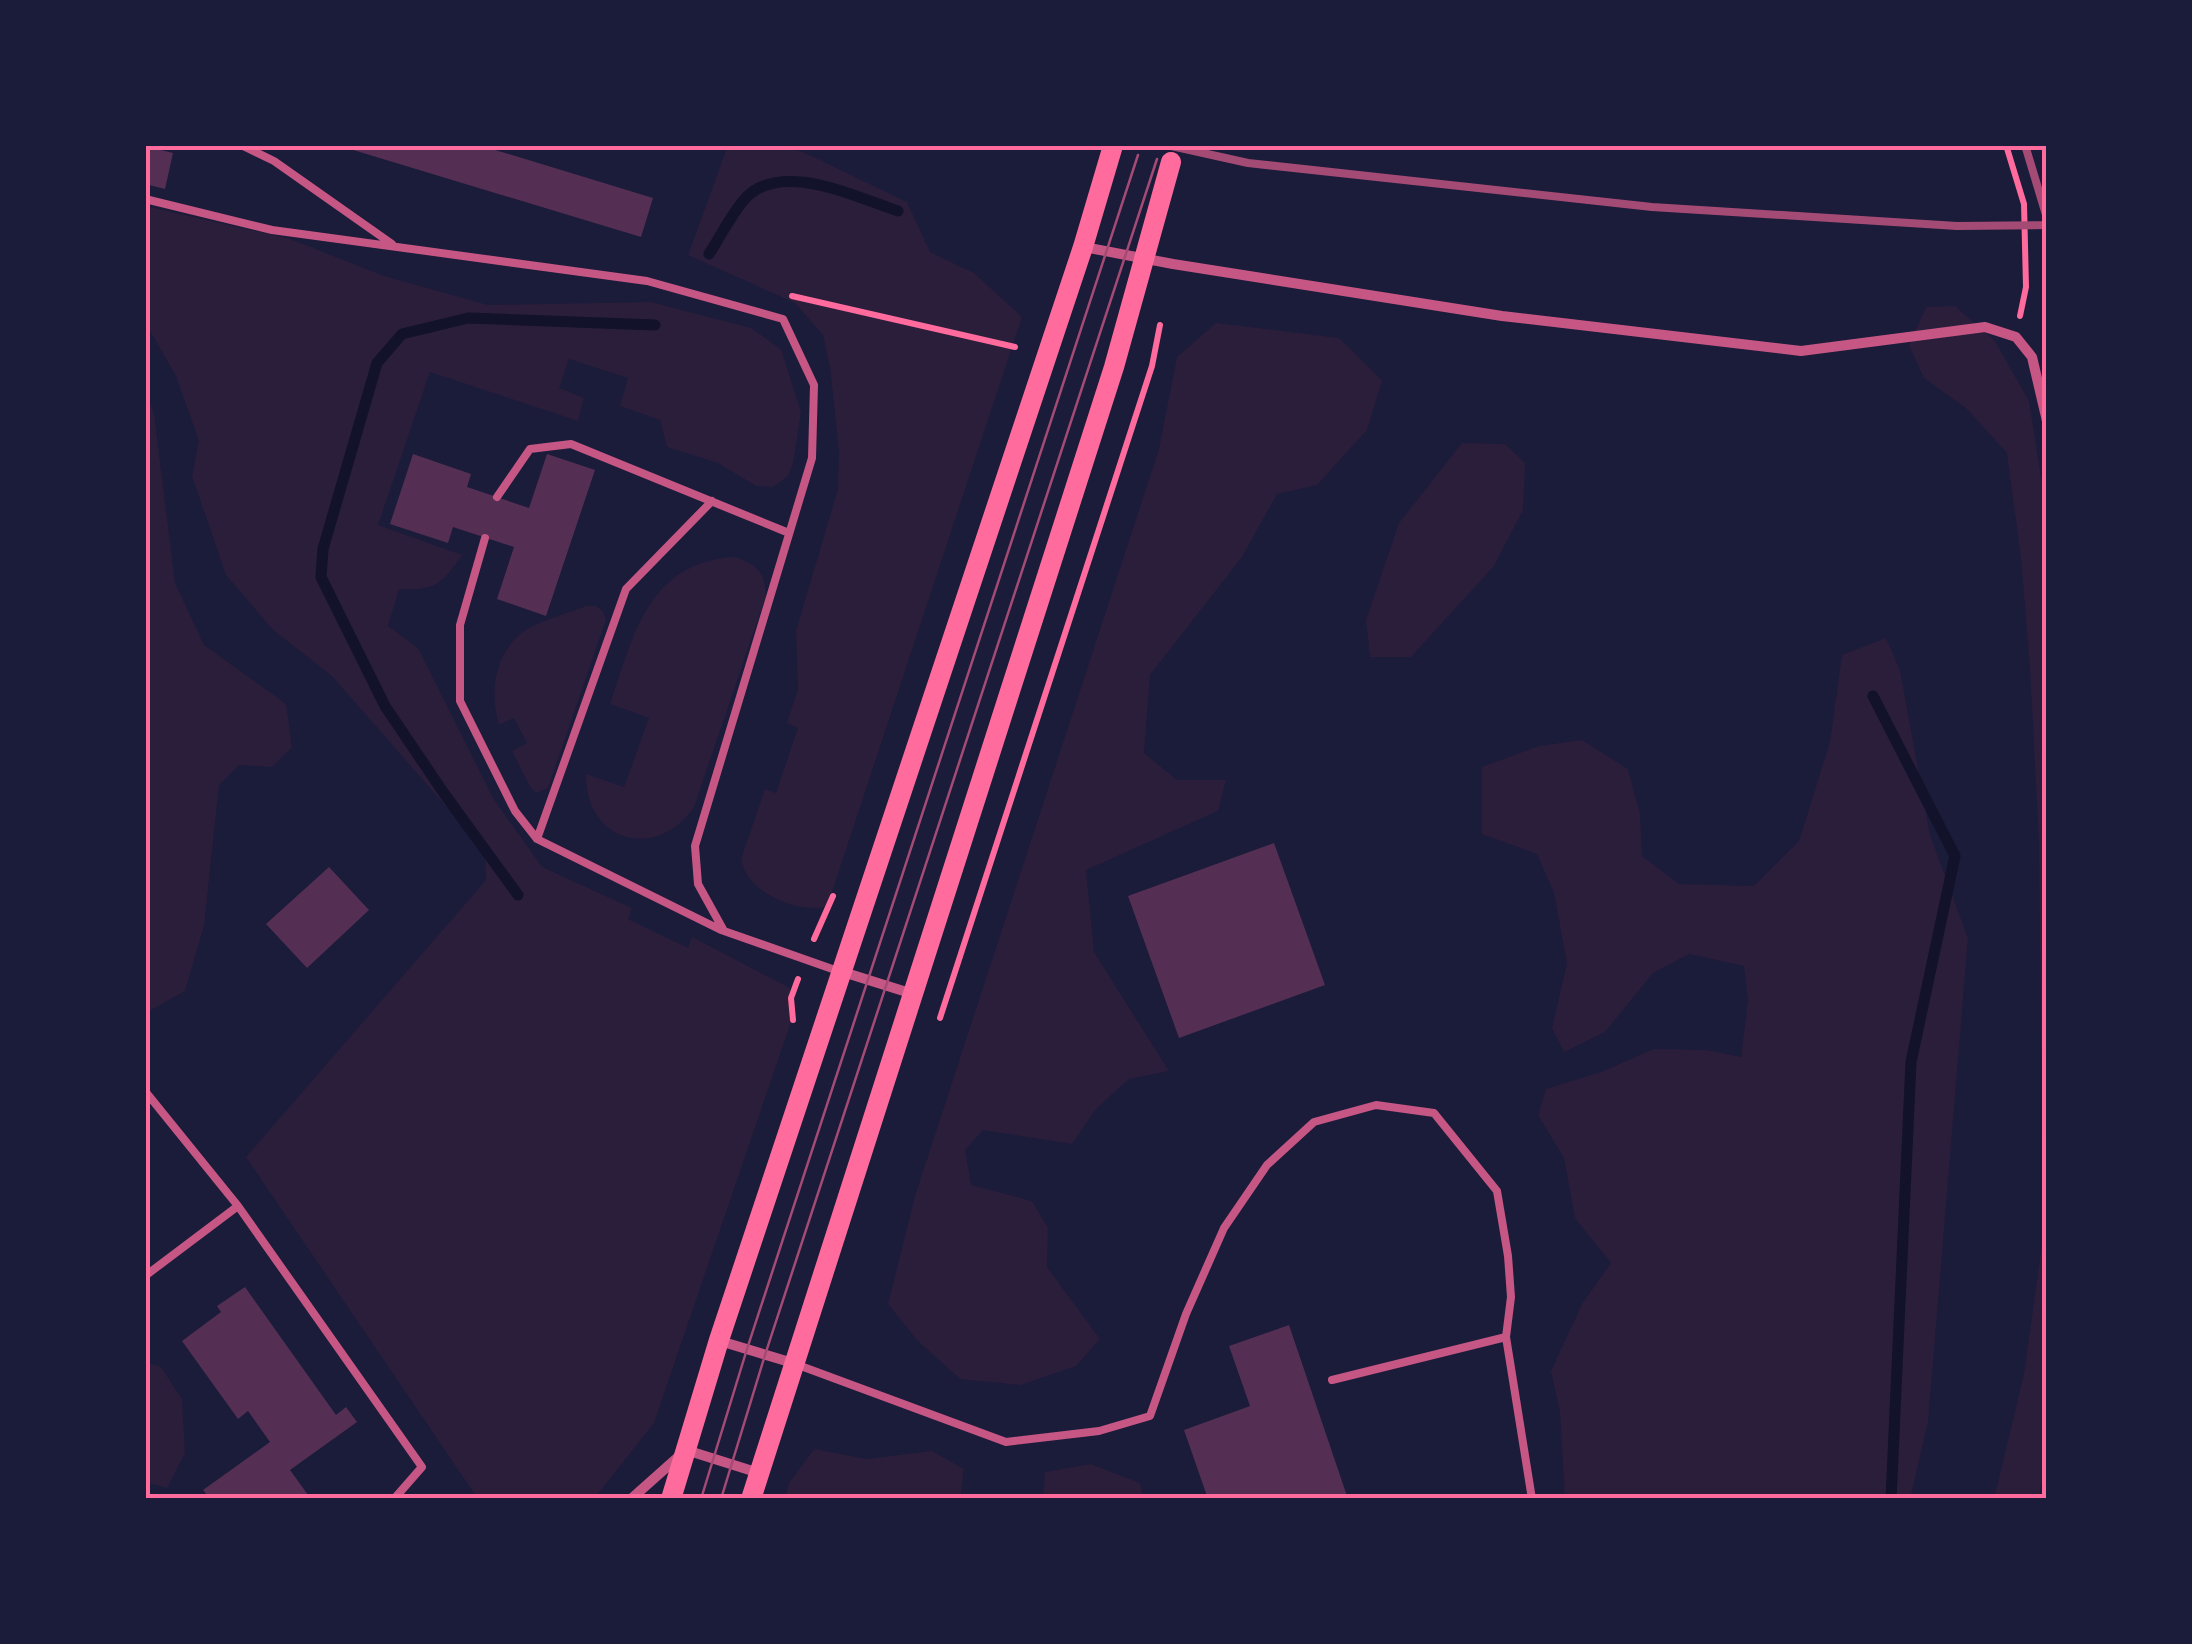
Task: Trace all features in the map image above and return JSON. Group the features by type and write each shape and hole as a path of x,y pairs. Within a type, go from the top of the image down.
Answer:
{"main road":[{"path":"671,1499 719,1340 1112,149"},
{"path":"751,1499 1146,259 1171,162"}],"street":[{"path":"1083,246 1502,316 1801,351 1985,326 2016,337 2032,357 2047,422"},
{"path":"842,972 914,994"},
{"path":"719,1340 793,1363"},
{"path":"630,1499 686,1450 760,1474"}],"lane":[{"path":"241,145 274,161 395,246"},
{"path":"145,199 272,230 646,281 783,319 814,385 812,458 695,846 698,884 724,931"},
{"path":"498,497 530,449 571,444 789,533"},
{"path":"537,839 626,589 712,500"},
{"path":"485,538 460,625 460,700 515,811 537,839 724,931 842,972"},
{"path":"145,1091 238,1206 422,1467 394,1499"},
{"path":"793,1363 1006,1442 1099,1431 1150,1416 1186,1314 1224,1228 1268,1165 1314,1122 1376,1105 1434,1112 1497,1191 1510,1270 1506,1337 1532,1499"},
{"path":"145,1276 238,1206"},
{"path":"1332,1380 1506,1337"}],"path":[{"path":"2006,145 2024,204 2026,287 2016,337"},
{"path":"786,295 1015,347"}],"shaded area":[{"path":"728,145 801,151 907,202 930,252 974,273 1022,317 827,907 801,907 775,898 753,882 741,859 765,789 776,793 798,728 787,723 798,689 796,631 838,489 839,451 823,335 795,303 688,255"},
{"path":"145,206 290,239 384,276 488,305 651,302 751,328 781,349 801,412 793,464 788,476 773,487 756,486 718,463 667,447 660,420 620,406 628,378 569,359 559,388 584,398 578,421 430,372 378,525 462,555 437,584 422,589 399,589 388,626 418,648 493,798 542,867 632,908 628,919 688,948 692,937 790,988 790,1025 654,1423 594,1499 478,1499 246,1157 486,880 485,851 332,676 273,630 226,575 192,476 199,441 176,376 145,322"},
{"path":"1955,306 1995,341 2029,401 2047,515 2047,1445 2039,1499 1994,1499 2024,1374 2043,1237 2039,840 2030,668 2007,453 1967,409 1924,378 1909,345 1926,307"},
{"path":"1216,323 1339,338 1382,381 1367,430 1317,485 1277,494 1242,557 1150,675 1144,753 1177,780 1226,780 1218,811 1086,870 1094,952 1169,1071 1129,1079 1096,1109 1072,1144 983,1130 965,1150 971,1185 1032,1201 1048,1228 1047,1267 1100,1339 1076,1366 1021,1385 960,1379 917,1340 888,1304 915,1196 1159,449 1177,357"},
{"path":"145,388 154,414 175,583 204,645 286,704 292,747 272,767 239,765 219,785 204,926 185,991 145,1013"},
{"path":"1462,443 1505,444 1525,463 1523,510 1494,566 1411,657 1370,657 1366,620 1399,523"},
{"path":"736,557 759,571 766,596 694,807 679,824 661,835 626,837 597,816 586,774 624,787 649,718 610,704 627,652 649,606 664,587 683,572 706,562"},
{"path":"586,606 596,606 606,620 548,788 537,793 512,751 527,743 514,718 499,725 494,697 498,669 520,634"},
{"path":"1886,638 1900,670 1930,835 1968,938 1928,1422 1910,1499 1565,1499 1560,1412 1551,1371 1582,1304 1611,1263 1575,1218 1564,1158 1538,1115 1546,1089 1604,1071 1653,1049 1707,1050 1741,1057 1748,1000 1744,966 1689,954 1653,973 1605,1032 1564,1052 1552,1028 1567,963 1554,893 1537,854 1482,834 1482,767 1539,746 1582,740 1628,769 1640,814 1642,856 1679,884 1754,886 1799,841 1830,742 1842,655"},
{"path":"145,1362 161,1367 182,1399 185,1453 167,1488 145,1482"},
{"path":"814,1449 867,1459 932,1451 964,1469 960,1499 785,1499 789,1483"},
{"path":"1091,1464 1140,1483 1143,1499 1043,1499 1045,1472"}],"building":[{"path":"479,145 653,198 641,237 340,146"},
{"path":"145,146 173,153 165,189 145,184"},
{"path":"413,454 471,474 467,487 529,508 547,454 595,470 546,616 497,599 514,547 453,527 448,543 390,524"},
{"path":"1274,843 1325,985 1179,1038 1128,896"},
{"path":"329,867 369,910 307,968 266,924"},
{"path":"245,1287 336,1415 346,1407 357,1422 290,1470 311,1499 210,1499 203,1490 270,1442 248,1411 238,1419 182,1341 221,1312 217,1306"},
{"path":"1289,1325 1348,1499 1208,1499 1184,1430 1250,1406 1229,1346"}],"waterway":[{"path":"709,254 743,201 776,182 818,185 898,211"},
{"path":"518,895 385,706 321,577 323,549 377,363 402,334 468,318 655,325"},
{"path":"1873,696 1955,856 1911,1062 1891,1499"}],"tram line":[{"path":"701,1499 1138,155"},
{"path":"721,1499 1157,159"}],"railway":[{"path":"1167,145 1248,163 1652,207 1957,226 2047,225"},
{"path":"2025,145 2047,218"}]}
